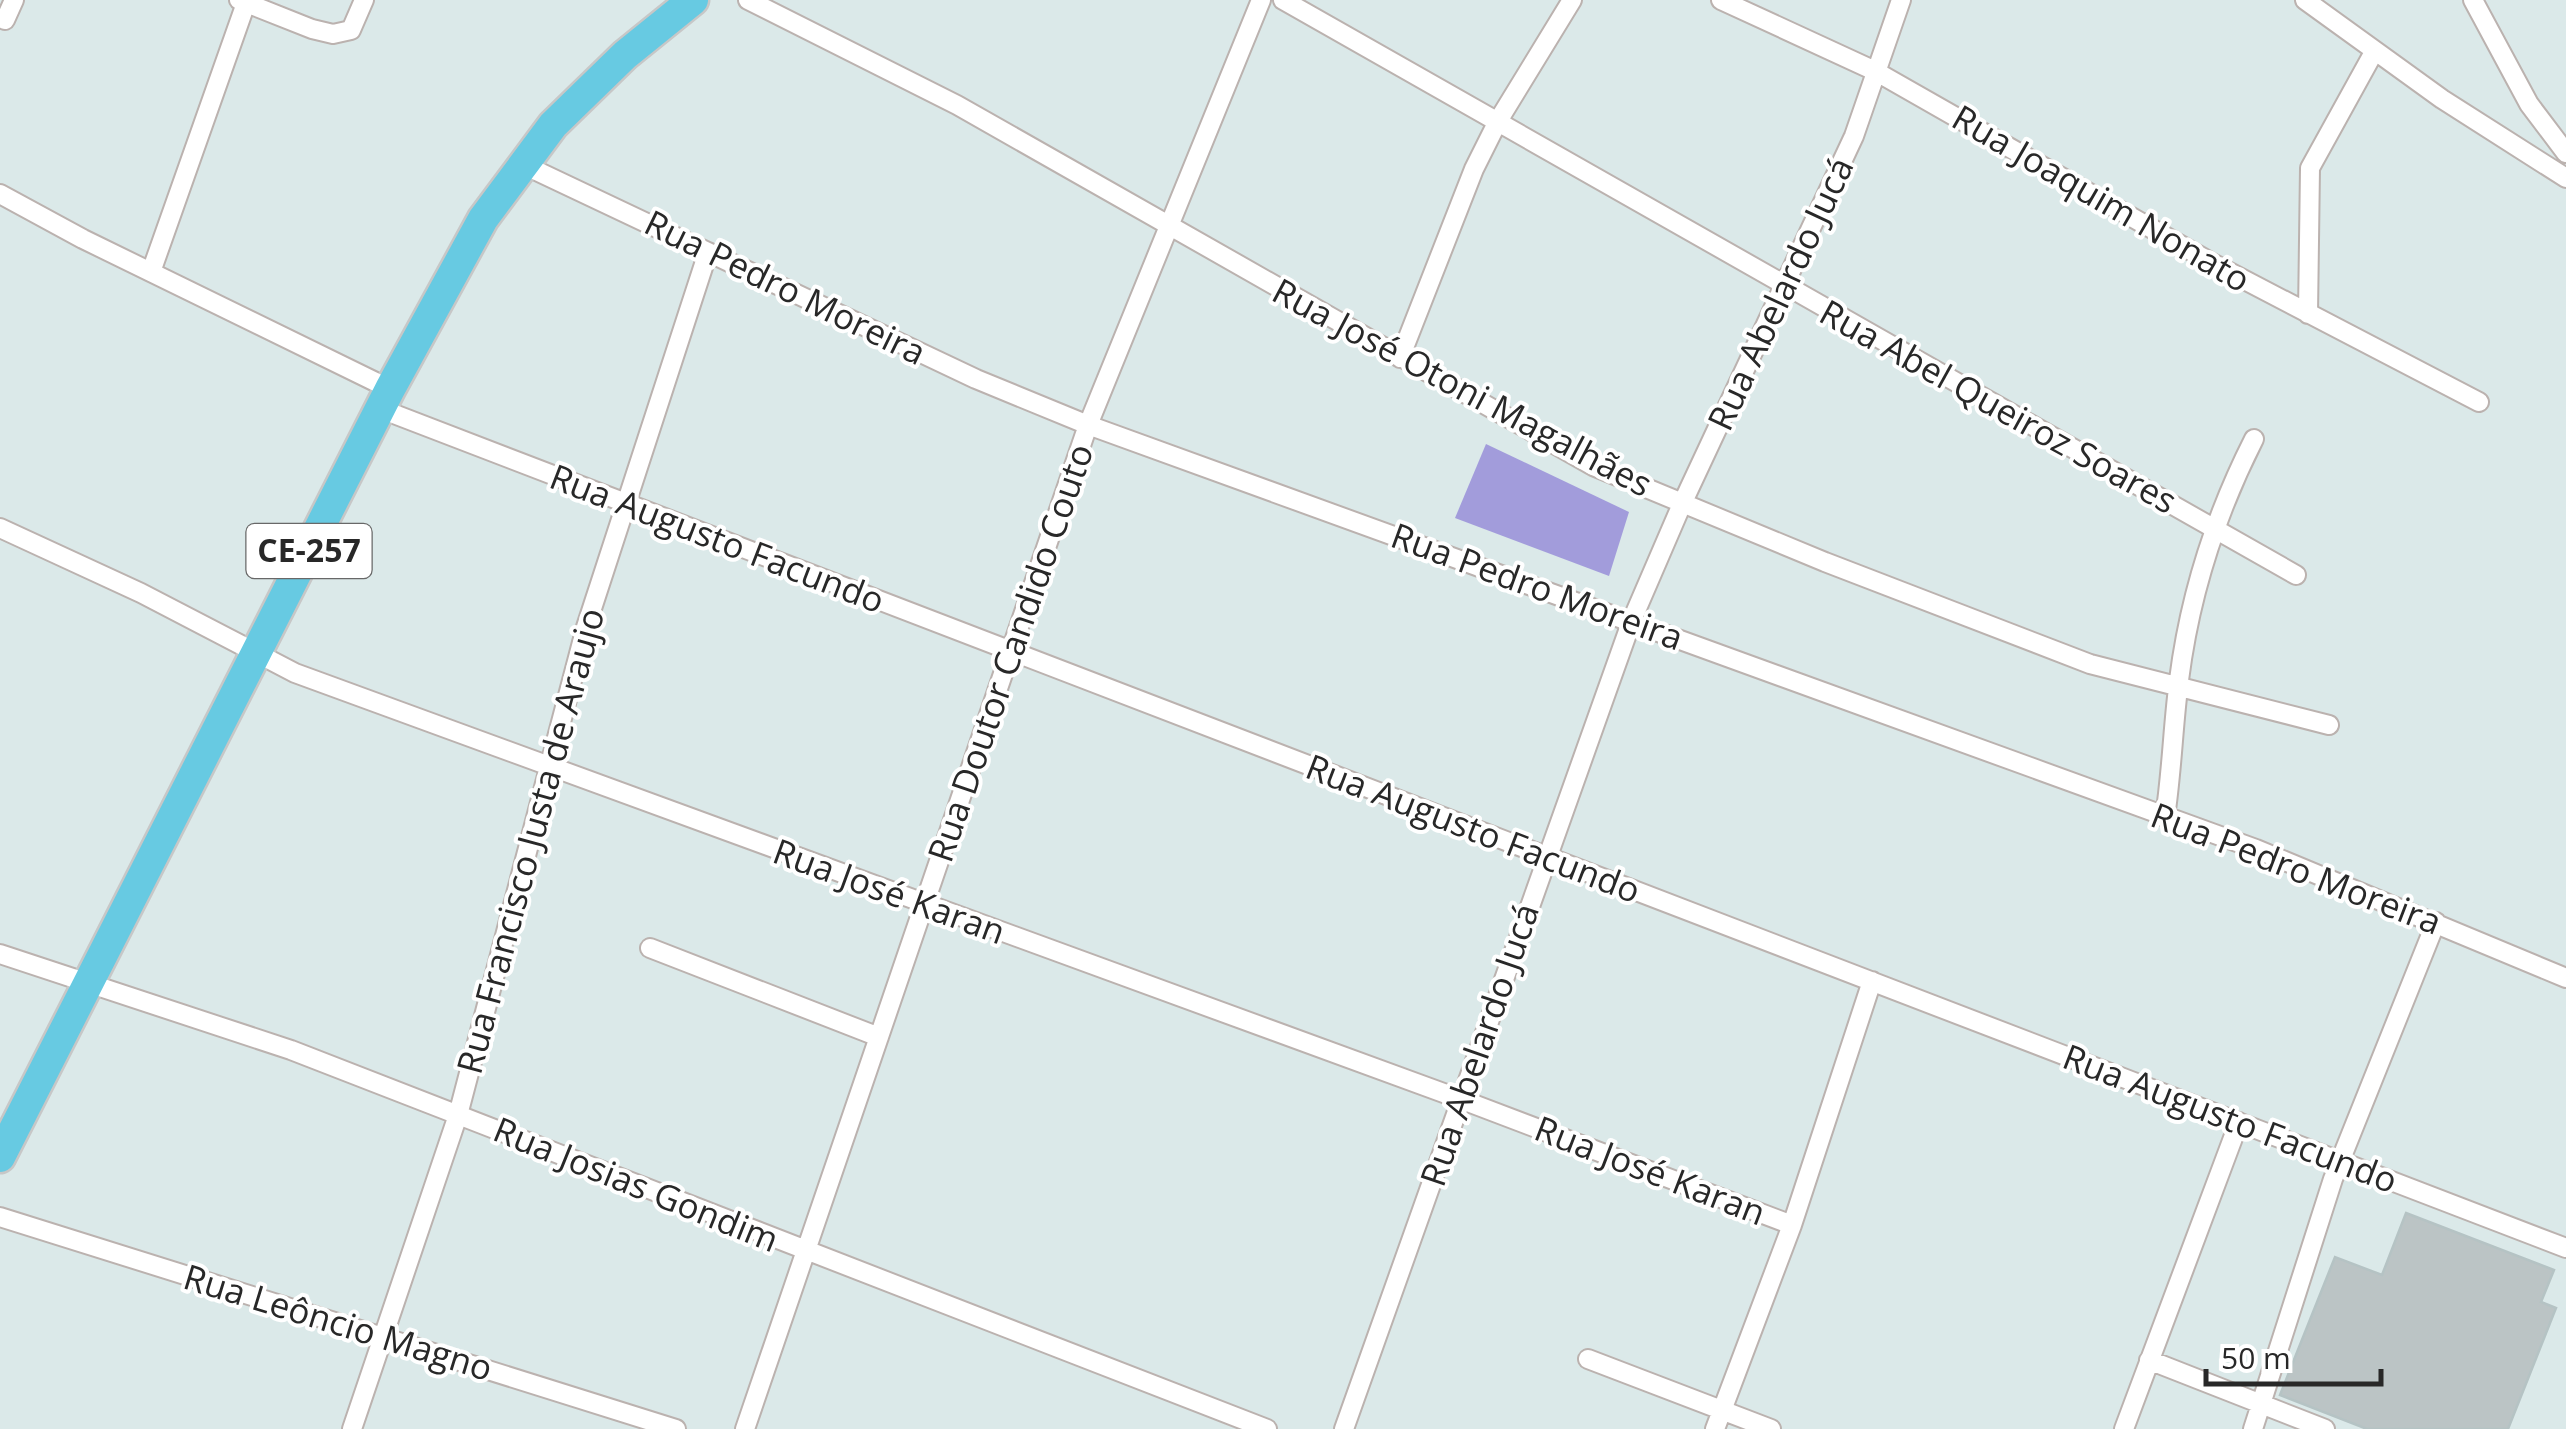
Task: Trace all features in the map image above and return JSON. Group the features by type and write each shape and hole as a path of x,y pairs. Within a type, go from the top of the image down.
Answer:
{"main road":[{"name":"CE-257","path":"0,1157 385,399 483,219 554,125 625,55 693,0"}],"street":[{"path":"6,20 14,0"},
{"path":"151,272 243,1 333,34 351,30 364,0"},
{"name":"Rua José Otoni Magalhães","path":"748,0 957,105 1593,466 2090,664 2329,725"},
{"name":"Rua Doutor Candido Couto","path":"745,1429 802,1252 925,906 1008,650 1088,425 1261,0"},
{"name":"Rua Abel Queiroz Soares","path":"1283,0 2296,575"},
{"path":"1400,358 1498,121 1572,0"},
{"name":"Rua Joaquim Nonato","path":"1722,0 1876,71 2308,314 2479,402"},
{"name":"Rua Abelardo Jucá","path":"1344,1429 1632,620 1854,136 1901,0"},
{"path":"2305,0 2374,52 2566,178"},
{"path":"2474,0 2529,104 2566,154"},
{"path":"2308,314 2310,168 2374,52"},
{"name":"Rua Pedro Moreira","path":"522,164 976,379 1088,425 2334,878 2566,978"},
{"name":"Rua Augusto Facundo","path":"0,194 385,399 624,505 2566,1248"},
{"name":"Rua Francisco Justa de Araujo","path":"352,1429 458,1114 548,767 624,505 708,252"},
{"path":"2165,817 2178,729 2178,688 2212,529 2254,439"},
{"name":"Rua José Karan","path":"0,528 141,593 255,656 925,906 1460,1098 1792,1225"},
{"path":"2253,1429 2340,1161 2436,922"},
{"path":"650,948 879,1037"},
{"name":"Rua Josias Gondim","path":"0,954 86,986 291,1050 802,1252 1267,1429"},
{"path":"1715,1429 1792,1225 1872,982"},
{"path":"2124,1429 2239,1122"},
{"name":"Rua Leôncio Magno","path":"0,1217 676,1429"},
{"path":"1588,1358 1771,1429"},
{"path":"2149,1360 2326,1429"}],"shaded area":[{"path":"1486,444 1629,512 1609,576 1455,518"}],"building":[{"path":"2406,1213 2554,1270 2541,1302 2556,1308 2508,1429 2367,1429 2280,1395 2335,1257 2382,1275"}]}
